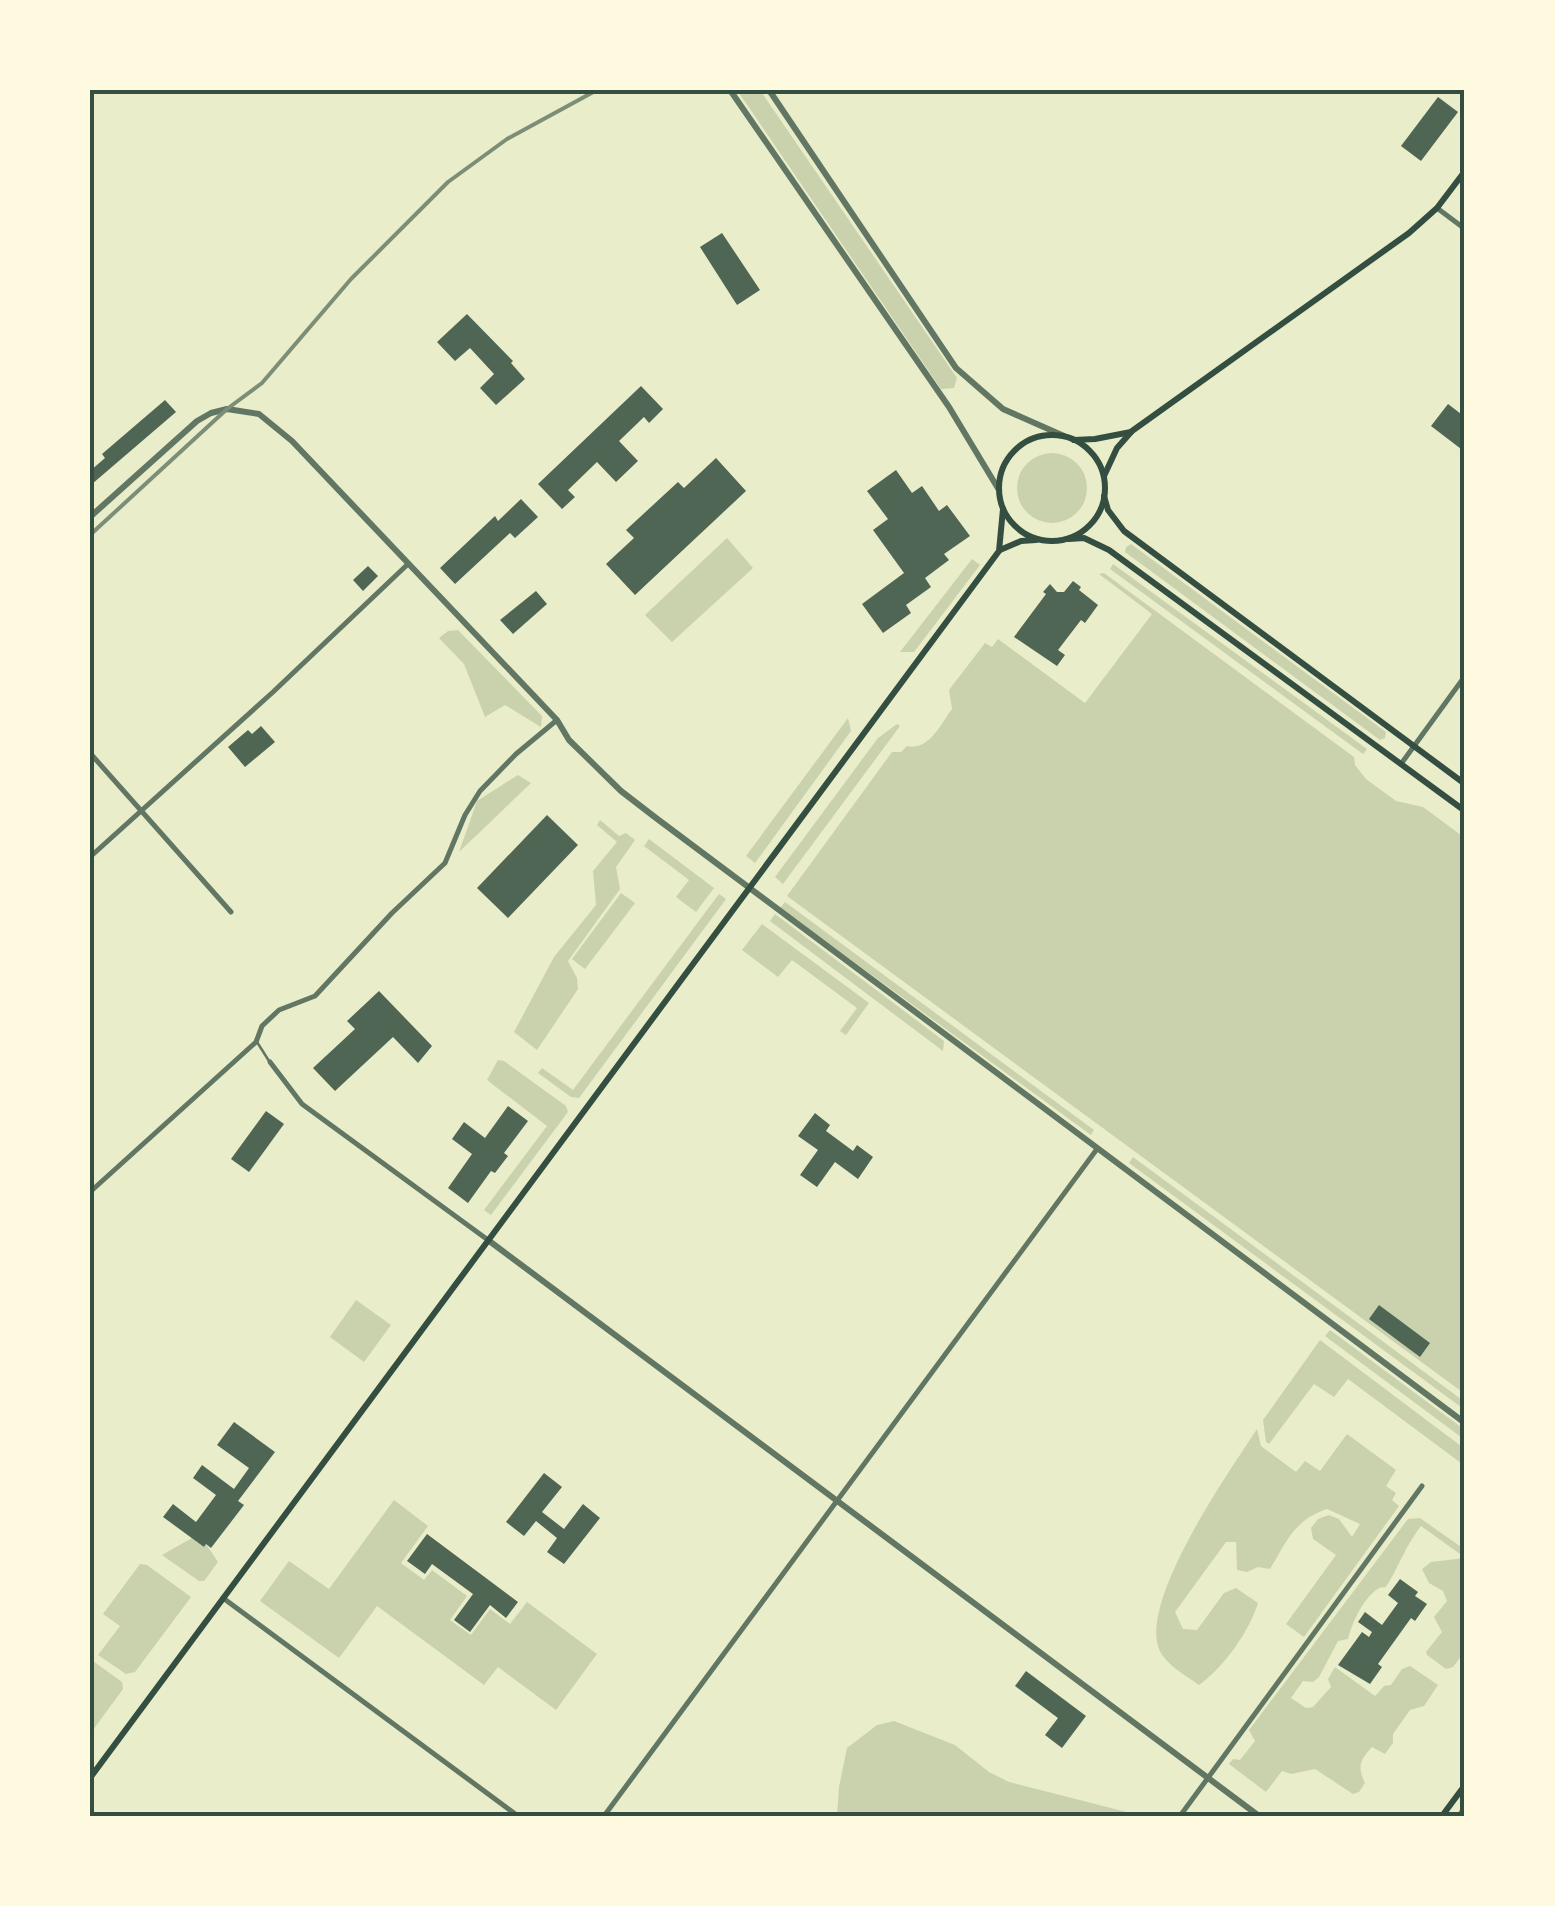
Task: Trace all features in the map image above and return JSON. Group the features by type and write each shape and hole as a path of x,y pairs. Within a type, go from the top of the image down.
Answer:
{"main road":[{"path":"1465,171 1436,208 1409,233 1132,431 1104,476 1108,510 1124,531 1465,784"},
{"path":"1074,440 1132,431"},
{"path":"90,1778 999,550 1003,509 999,490 1006,462 1018,447 1045,436 1064,436 1090,451 1104,476"},
{"path":"1068,539 1092,522 1104,496"},
{"path":"1003,509 1014,526 1040,540"},
{"path":"999,550 1021,541 1084,538 1109,550 1465,811"},
{"path":"1442,1816 1465,1785"}],"street":[{"path":"730,90 958,420 999,490"},
{"path":"769,90 956,368 1003,408 1064,436"},
{"path":"1436,208 1465,229"},
{"path":"90,517 197,421 227,408 260,414 292,441 621,791 748,890 1465,1423"},
{"path":"90,857 408,564"},
{"path":"1401,764 1465,676"},
{"path":"90,1192 256,1042 262,1026 279,1010 314,996 392,913 446,863 465,814 480,791 556,720"},
{"path":"90,753 231,912"},
{"path":"270,1062 302,1104 1259,1816"},
{"path":"604,1816 1096,1149"},
{"path":"1180,1816 1422,1486"},
{"path":"223,1598 518,1816"}],"lane":[{"path":"256,1042 270,1062"}],"green space":[{"path":"737,90 760,90 957,378 954,388 941,389"},
{"path":"1052,453 1076,464 1087,488 1076,512 1052,523 1028,512 1017,488 1028,464"},
{"path":"727,538 753,568 672,642 645,615"},
{"path":"1131,544 1386,732 1385,738 1380,740 1125,552"},
{"path":"972,559 980,565 914,652 900,652"},
{"path":"1113,564 1367,749 1363,754 1110,569"},
{"path":"1104,573 1354,757 1366,779 1396,801 1423,807 1465,838 1465,1394 787,896 892,752 922,745 938,729 952,709 949,690 985,643 992,647 998,639 1085,703 1152,614 1099,574"},
{"path":"458,630 542,716 541,727 505,705 485,717 464,664 439,638"},
{"path":"848,718 851,731 755,863 746,856"},
{"path":"897,724 900,726 783,884 775,877 878,738"},
{"path":"518,775 531,783 459,852 477,801"},
{"path":"600,820 619,836 626,833 635,840 616,867 620,889 568,961 578,989 537,1050 514,1032 554,957 596,905 593,871 617,842 597,825"},
{"path":"649,839 714,888 696,912 676,897 689,880 644,846"},
{"path":"621,893 635,903 585,969 572,959"},
{"path":"719,894 726,899 579,1098 571,1097 538,1073 542,1068 573,1090"},
{"path":"785,902 1094,1130 1091,1135 780,908"},
{"path":"775,914 944,1041 943,1051 770,921"},
{"path":"762,924 869,1003 846,1035 840,1031 857,1008 792,960 778,977 742,950"},
{"path":"498,1060 566,1106 568,1112 491,1215 484,1210 547,1126 487,1080"},
{"path":"1133,1157 1465,1402 1465,1410 1129,1163"},
{"path":"356,1300 391,1325 364,1362 330,1337"},
{"path":"1330,1330 1465,1430 1465,1440 1325,1336"},
{"path":"1320,1340 1465,1449 1465,1466 1348,1379 1334,1397 1314,1384 1269,1444 1266,1442 1263,1420"},
{"path":"1257,1429 1261,1446 1296,1472 1305,1461 1320,1471 1347,1434 1396,1470 1386,1486 1396,1493 1392,1500 1399,1506 1304,1637 1286,1624 1336,1555 1313,1539 1311,1528 1318,1519 1329,1515 1339,1519 1352,1537 1360,1524 1327,1509 1316,1514 1292,1533 1270,1569 1237,1570 1236,1542 1226,1542 1175,1612 1183,1629 1197,1630 1224,1593 1236,1588 1258,1603 1234,1648 1199,1685 1163,1656 1157,1642 1157,1619 1192,1532"},
{"path":"394,1500 428,1526 401,1563 424,1580 432,1570 467,1596 450,1620 471,1635 490,1609 510,1624 527,1602 597,1654 556,1710 498,1667 484,1685 377,1606 339,1658 260,1601 289,1561 329,1589"},
{"path":"1420,1518 1464,1549 1463,1553 1421,1526 1387,1585 1376,1590 1362,1606 1348,1639 1338,1641 1319,1677 1313,1682 1303,1681 1291,1698 1306,1708 1313,1707 1331,1687 1328,1679 1335,1667 1375,1696 1410,1666 1438,1685 1424,1706 1410,1710 1385,1754 1372,1747 1365,1756 1361,1772 1365,1783 1359,1792 1353,1794 1315,1769 1291,1774 1282,1771 1266,1792 1229,1764 1233,1759 1240,1760 1255,1741 1249,1730 1408,1519"},
{"path":"192,1538 204,1547 206,1544 218,1562 204,1581 162,1555"},
{"path":"1465,1558 1465,1651 1453,1667 1446,1669 1426,1652 1442,1632 1434,1617 1447,1601 1443,1591 1429,1583 1422,1569 1431,1562"},
{"path":"140,1564 191,1597 135,1672 126,1674 98,1655 120,1626 103,1614"},
{"path":"93,1661 122,1682 123,1689 90,1734"},
{"path":"894,1721 955,1745 989,1772 1009,1782 1142,1816 837,1816 847,1748 877,1725"}],"building":[{"path":"1438,97 1458,112 1421,161 1401,146"},
{"path":"722,233 760,290 737,305 700,247"},
{"path":"467,314 513,361 525,379 496,405 480,388 494,374 470,348 455,361 437,342"},
{"path":"641,386 663,409 649,423 644,417 619,441 638,461 616,482 597,462 568,490 575,497 562,509 538,484"},
{"path":"165,400 176,412 92,484 90,471 105,458 102,454"},
{"path":"1448,404 1465,417 1465,452 1431,426"},
{"path":"716,458 746,491 635,595 606,564 634,538 626,530 678,482 684,488"},
{"path":"896,470 912,493 922,486 939,511 947,505 970,536 944,554 949,560 925,578 931,587 906,605 911,613 883,633 862,604 904,573 873,530 888,519 867,491"},
{"path":"521,499 538,517 515,538 510,533 455,584 440,568 495,516 498,521"},
{"path":"368,566 378,576 363,591 353,580"},
{"path":"1073,581 1098,605 1058,650 1065,655 1057,666 1014,637 1050,584 1057,592 1064,592"},
{"path":"536,591 547,604 513,634 500,620"},
{"path":"261,726 275,742 245,767 228,747 248,730 252,734"},
{"path":"547,815 578,845 508,918 477,888"},
{"path":"379,991 432,1046 418,1063 393,1037 335,1091 313,1068 355,1029 347,1021"},
{"path":"508,1106 528,1121 504,1153 508,1156 495,1173 491,1171 468,1203 448,1188 472,1154 452,1139 464,1122 485,1138"},
{"path":"266,1111 284,1124 249,1172 231,1159"},
{"path":"815,1113 830,1125 826,1131 853,1151 857,1145 873,1157 858,1179 835,1162 817,1187 800,1175 818,1150 798,1136"},
{"path":"1379,1305 1430,1343 1420,1357 1369,1319"},
{"path":"234,1422 275,1452 238,1501 244,1505 211,1548 206,1544 204,1547 163,1517 173,1504 196,1522 216,1495 193,1478 202,1465 234,1489 249,1468 217,1445"},
{"path":"544,1473 562,1487 542,1512 564,1529 583,1504 600,1518 564,1564 547,1552 557,1538 536,1521 524,1536 506,1522"},
{"path":"427,1534 518,1602 506,1618 490,1605 470,1632 454,1620 473,1594 432,1564 425,1574 407,1561"},
{"path":"1400,1579 1427,1604 1415,1621 1411,1618 1378,1664 1382,1667 1370,1684 1338,1665 1362,1632 1369,1637 1372,1632 1358,1622 1365,1612 1382,1625 1398,1603 1388,1595"},
{"path":"1026,1671 1086,1716 1062,1748 1045,1735 1058,1718 1015,1686"}],"tram line":[{"path":"1457,1816 1465,1805"}],"railway":[{"path":"90,535 227,409 262,383 351,279 448,182 507,139 597,90"}]}
